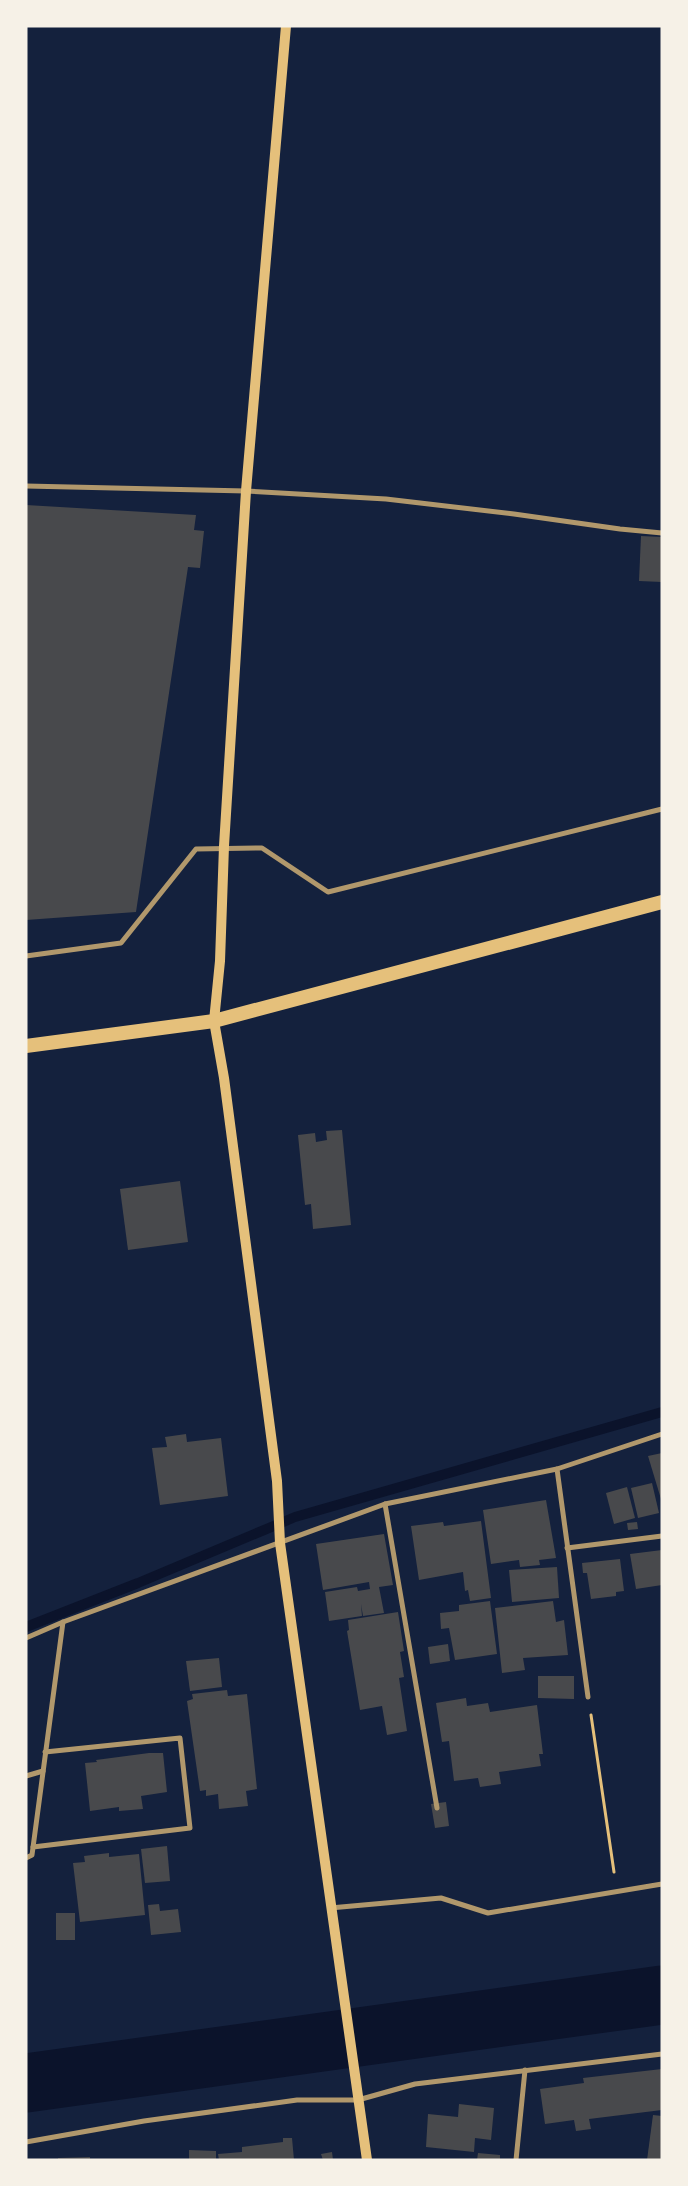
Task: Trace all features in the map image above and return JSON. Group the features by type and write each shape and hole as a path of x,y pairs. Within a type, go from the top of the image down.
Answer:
{"highway":[{"path":"26,1046 214,1021 662,902"}],"main road":[{"path":"286,26 246,491 224,846 220,961 214,1021 225,1087 277,1481 280,1543 367,2160"}],"street":[{"path":"26,486 246,491 386,499 662,533"},
{"path":"26,956 121,943 196,849 224,846 262,848 328,892 662,809"},
{"path":"26,1638 63,1622 385,1504 557,1469 662,1434"},
{"path":"557,1469 588,1697"},
{"path":"385,1504 437,1808"},
{"path":"567,1548 662,1536"},
{"path":"26,1858 32,1855 63,1622"},
{"path":"33,1847 190,1828 180,1738 45,1752"},
{"path":"26,1776 43,1772"},
{"path":"330,1908 441,1898 488,1913 662,1884"},
{"path":"26,2142 144,2121 297,2100 358,2100 415,2084 662,2054"},
{"path":"516,2160 525,2070"}],"path":[{"path":"588,1697 617,1891"}],"building":[{"path":"26,505 196,515 194,530 204,531 200,568 188,567 136,912 26,920"},
{"path":"641,536 662,537 662,582 639,581"},
{"path":"342,1130 351,1225 313,1229 311,1204 305,1205 298,1135 315,1133 316,1142 327,1140 326,1131"},
{"path":"180,1181 188,1242 128,1250 120,1189"},
{"path":"186,1434 187,1442 221,1438 228,1496 160,1505 152,1448 167,1447 165,1437"},
{"path":"662,1453 662,1499 661,1499 648,1456"},
{"path":"652,1483 659,1513 638,1518 631,1488"},
{"path":"627,1487 635,1518 614,1524 606,1493"},
{"path":"546,1500 556,1558 539,1560 540,1565 520,1567 519,1560 491,1564 483,1510"},
{"path":"481,1521 491,1598 470,1601 468,1590 465,1591 463,1572 419,1580 411,1526 443,1522 444,1526"},
{"path":"637,1522 638,1529 628,1530 627,1523"},
{"path":"384,1534 393,1585 379,1587 384,1613 363,1616 361,1604 362,1616 329,1621 325,1592 357,1587 358,1591 370,1589 369,1582 323,1590 316,1544"},
{"path":"662,1550 662,1585 636,1589 630,1554"},
{"path":"620,1559 624,1591 616,1592 616,1596 591,1599 587,1573 583,1573 582,1563"},
{"path":"557,1567 559,1598 512,1602 509,1570"},
{"path":"490,1601 497,1654 455,1660 449,1628 441,1629 440,1613 459,1611 459,1605"},
{"path":"553,1601 556,1622 564,1620 568,1655 523,1658 525,1670 502,1673 495,1608"},
{"path":"398,1612 404,1651 400,1652 404,1677 399,1678 407,1731 387,1735 382,1706 360,1710 347,1631 349,1630 348,1620"},
{"path":"448,1644 450,1661 430,1664 428,1647"},
{"path":"219,1658 222,1687 190,1691 186,1661"},
{"path":"538,1676 574,1676 574,1699 538,1698"},
{"path":"227,1690 228,1696 247,1694 257,1789 246,1791 248,1806 219,1809 218,1794 206,1796 206,1790 200,1791 187,1701 193,1699 192,1694"},
{"path":"466,1698 467,1706 488,1703 490,1712 537,1705 543,1754 539,1754 541,1766 499,1772 501,1784 480,1787 478,1778 454,1781 449,1741 442,1742 436,1703"},
{"path":"149,1753 163,1753 167,1792 141,1796 143,1809 119,1811 119,1807 90,1811 85,1763"},
{"path":"446,1802 449,1826 435,1828 431,1804"},
{"path":"167,1846 170,1881 145,1883 141,1849"},
{"path":"109,1853 109,1857 139,1854 145,1915 80,1922 73,1863 85,1862 84,1856"},
{"path":"159,1904 160,1911 178,1909 181,1932 151,1935 148,1905"},
{"path":"56,1913 75,1913 75,1940 56,1940"},
{"path":"662,2069 662,2110 589,2119 591,2129 576,2131 574,2120 545,2124 540,2089 584,2083 583,2078"},
{"path":"459,2104 494,2108 491,2140 475,2138 474,2152 426,2147 428,2114 458,2117"},
{"path":"653,2115 662,2116 662,2160 647,2160"},
{"path":"283,2138 292,2138 294,2160 219,2160 218,2154 242,2152 242,2147 283,2142"},
{"path":"189,2150 216,2151 216,2160 189,2160"},
{"path":"332,2152 333,2160 323,2160 321,2154"},
{"path":"478,2153 500,2155 500,2160 477,2160"},
{"path":"90,2157 90,2160 58,2160 58,2158"}],"waterway":[{"path":"26,1627 138,1583 295,1517 662,1412"},
{"path":"26,2083 662,1995"}]}
